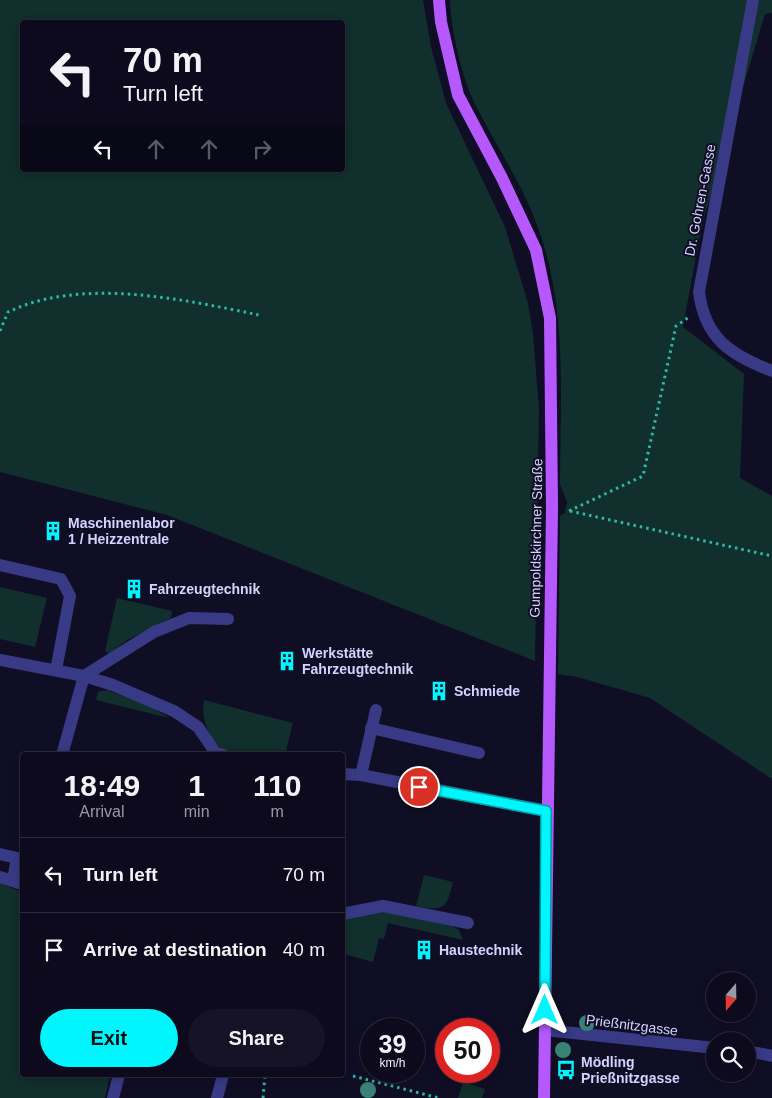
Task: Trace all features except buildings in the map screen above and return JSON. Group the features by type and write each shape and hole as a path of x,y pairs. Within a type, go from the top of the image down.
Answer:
{"main road":[{"name":"Gumpoldskirchner Straße","path":"440,0 442,22 458,95 502,178 536,250 550,318 552,507 546,811 544,1098"}],"street":[{"name":"Dr. Gohren-Gasse","path":"753,0 700,276 699,292 701,307 707,324 718,340 741,359 772,371"},
{"path":"0,565 61,579 70,596 56,670"},
{"path":"63,752 84,676 154,632 189,618 228,619"},
{"path":"0,660 56,670 113,684 174,711 198,727 216,752"},
{"path":"361,775 376,710"},
{"path":"371,728 480,753"},
{"path":"345,774 361,775 546,811"},
{"path":"0,854 20,858"},
{"path":"0,877 18,882 20,866"},
{"path":"345,913 383,906 468,924"},
{"name":"Prießnitzgasse","path":"545,1030 706,1047"},
{"path":"756,1053 772,1056"},
{"path":"113,1098 118,1077"},
{"path":"217,1098 222,1077"}],"path":[{"path":"0,331 8,312 28,302 58,296 127,294 186,300 258,315"},
{"path":"569,511 643,476 676,326 701,307"},
{"path":"552,507 772,556"},
{"path":"353,1076 439,1098"},
{"path":"263,1098 265,1077"}],"green space":[{"path":"0,0 423,0 431,47 446,103 505,227 528,303 533,334 539,409 535,661 167,515 0,472"},
{"path":"450,0 772,0 772,13 765,14 702,224 683,327 744,374 740,478 772,496 772,779 650,698 577,677 558,674 560,516 565,513 567,502 560,484 561,364 556,305 544,246 531,210 476,106 466,82 455,40"},
{"path":"0,587 47,598 35,647 0,639"},
{"path":"117,598 172,611 171,618 127,640 109,654 105,651"},
{"path":"107,690 150,706 169,718 96,700 98,692"},
{"path":"204,700 293,723 286,752 225,751 209,732 203,708"},
{"path":"424,875 453,882 449,898 443,906 425,908 416,906"},
{"path":"0,883 20,891 20,1077 110,1077 105,1098 0,1098"},
{"path":"379,910 452,926 459,930 463,940 388,923 384,939 379,938 373,962 345,955 345,919"},
{"path":"463,1083 485,1089 482,1098 458,1098"}],"place":[{"name":"Maschinenlabor 1 / Heizzentrale","path":"53,531"},
{"name":"Fahrzeugtechnik","path":"134,589"},
{"name":"Werkstätte Fahrzeugtechnik","path":"287,661"},
{"name":"Schmiede","path":"439,691"},
{"name":"Haustechnik","path":"424,950"},
{"name":"Mödling Prießnitzgasse","path":"566,1070"}],"route":[{"path":"419,787 546,811 545,1010"}]}
